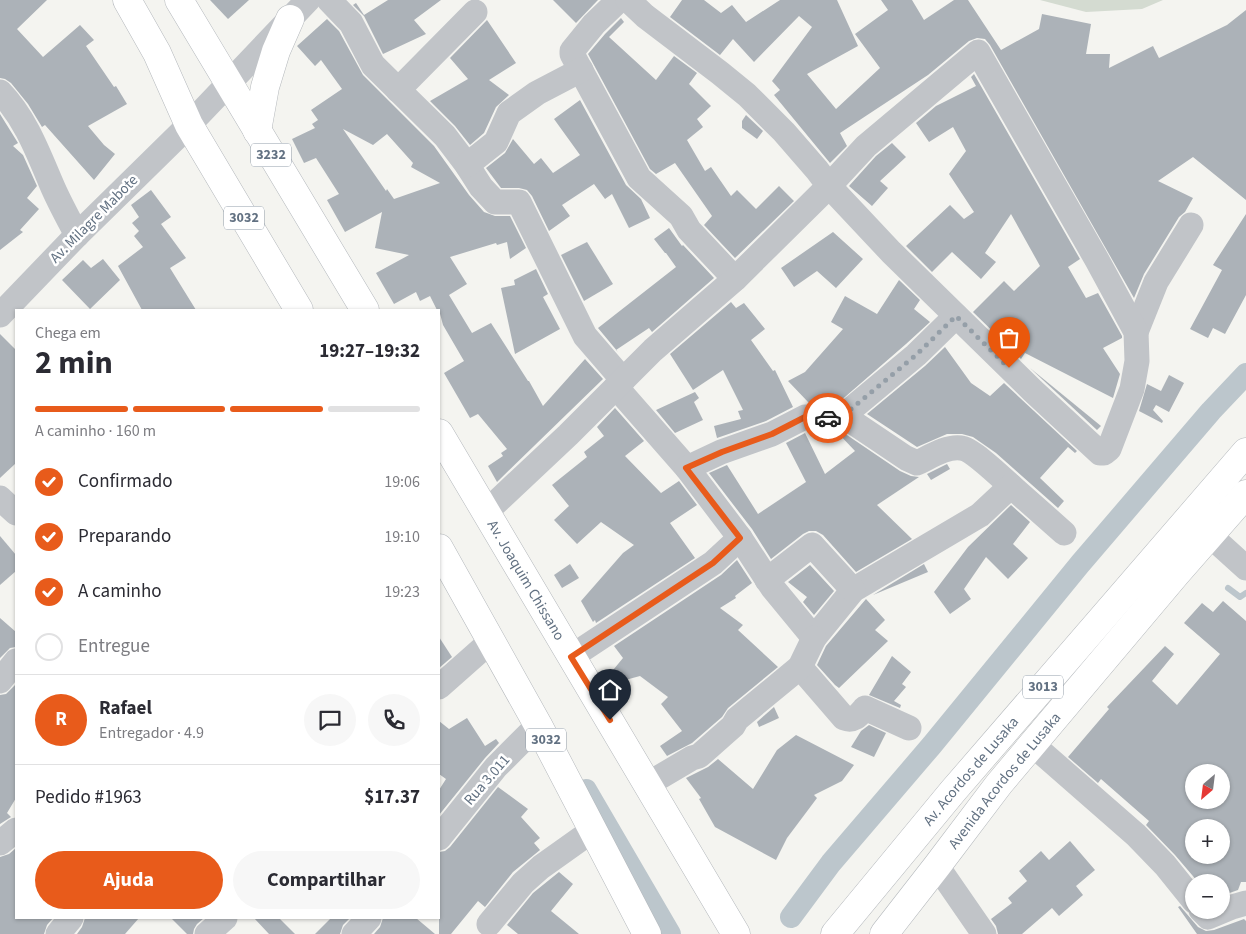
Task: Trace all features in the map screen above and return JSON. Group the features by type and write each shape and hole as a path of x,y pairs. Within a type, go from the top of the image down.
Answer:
{"main road":[{"path":"127,0 157,53 189,126"},
{"name":"3232","path":"179,0 364,309"},
{"path":"256,130 265,87 276,51 299,10"},
{"name":"3032","path":"189,126 296,309"},
{"name":"Av. Joaquim Chissano","path":"440,435 736,934"},
{"name":"Av. Acordos de Lusaka","path":"835,934 953,791 1200,526 1246,452"},
{"name":"Avenida Acordos de Lusaka","path":"884,934 998,784 1033,745 1200,526 1246,494"},
{"name":"3032","path":"440,550 538,725 647,934"}],"street":[{"path":"330,0 351,23 373,65 445,136 481,187 495,202 519,202 585,336 740,538 767,580 814,638"},
{"path":"735,279 689,230 681,216 640,178 572,54 572,51 594,24 632,2 747,95 784,132 829,186 891,252 1033,391 1100,453 1104,453 1109,449 1132,389 1137,361 1136,332 1156,282 1191,225"},
{"name":"Av. Milagre Mabote","path":"0,315 77,235 189,126 299,10"},
{"path":"398,90 475,12"},
{"path":"486,512 620,384 652,350 735,279 829,186 866,146 978,52 1136,332"},
{"path":"467,165 496,142 509,113 537,94 581,70"},
{"path":"0,92 18,113 35,144 51,184 77,235"},
{"path":"845,417 850,410 916,355 956,316"},
{"path":"686,468 722,452 772,434 805,417 845,417 906,458 917,463 948,449 962,448 973,454 1012,486 1064,533"},
{"path":"648,784 692,758 699,756 733,726 737,719 800,667 814,638 853,590 980,515 1012,486"},
{"path":"1200,526 1246,568"},
{"path":"571,657 713,563 740,538"},
{"path":"767,580 812,545 853,590"},
{"path":"440,686 491,641"},
{"path":"0,681 15,662"},
{"path":"800,667 844,718 849,720 855,718 865,708 909,728"},
{"name":"Rua 3.011","path":"440,837 496,768 538,725"},
{"path":"1033,745 1136,835 1165,865 1185,890"},
{"path":"489,924 523,883 593,830"},
{"path":"0,843 15,831"},
{"path":"937,866 984,934"},
{"path":"1230,909 1246,903"},
{"path":"58,934 70,919"},
{"path":"207,934 224,919"},
{"path":"354,934 368,919"}],"shaded area":[{"path":"1040,0 1163,0 1142,9 1086,12"}],"building":[{"path":"0,0 47,0 17,29 43,57 80,25 94,40 86,46 127,104 88,126 104,145 115,154 94,180 45,125 42,127 28,104 11,83 0,78"},
{"path":"210,0 249,0 228,19"},
{"path":"388,0 441,0 414,20 426,34 383,54 364,16 353,5 356,3 364,15"},
{"path":"553,0 598,0 576,23"},
{"path":"682,0 704,0 721,13 732,5 746,22 780,0 837,0 858,46 807,74 836,109 880,68 855,34 888,10 881,0 912,0 924,20 954,0 968,0 1001,50 1039,29 1042,14 1091,24 1086,54 1110,54 1109,68 1153,46 1159,58 1227,25 1246,10 1246,200 1193,157 1158,181 1193,198 1144,274 1134,298 985,39 977,38 969,41 928,75 840,133 847,146 830,163 774,95 780,90 772,81 812,27 799,16 754,62 733,39 720,55 670,17"},
{"path":"621,18 624,22 609,37 656,80 674,56 697,73 689,84 711,106 697,119 703,127 687,140 705,171 711,167 731,196 737,190 756,209 779,186 794,201 735,258 704,225 712,216 675,163 656,174 650,169 588,54"},
{"path":"327,19 339,31 363,75 434,146 469,195 484,212 495,216 510,216 526,248 510,259 507,242 497,245 496,243 450,257 467,284 449,295 472,333 491,323 543,406 585,359 603,379 497,482 488,466 503,456 501,453 507,449 478,414 470,418 444,373 464,361 443,325 440,309 436,309 430,296 420,301 416,292 394,304 376,273 409,255 375,248 382,212 345,232 327,200 339,194 316,158 304,163 292,139 315,128 312,124 318,120 311,110 342,89 321,60 315,66 297,46","holes":["343,129 373,145 387,134 413,163 411,167 440,183 394,199 387,189 386,191"]},
{"path":"487,20 516,63 489,80 509,95 496,107 484,133 470,145 455,126 430,101 468,79 450,58"},
{"path":"974,74 1080,259 1068,267 1086,298 1098,293 1122,336 1122,338 1103,348 1120,374 1113,398 1025,353 1021,359 973,312 1004,281 1014,291 1040,266 1011,214 985,253 996,262 981,279 952,252 932,272 906,246 950,205 964,219 974,212 949,174 966,151 953,127 929,142 916,123 936,106 976,86 971,77"},
{"path":"580,100 626,185 641,199 650,218 629,228 612,194 605,199 594,184 562,205 570,216 549,231 532,196 527,190 501,188 486,168 505,153 513,139 534,164 541,158 553,173 580,155 554,119"},
{"path":"0,114 18,143 13,146 23,155 37,186 27,198 39,209 20,230 23,232 0,250"},
{"path":"746,115 763,131 757,139 742,128 742,121"},
{"path":"892,143 906,157 880,181 888,188 872,206 849,186 876,156"},
{"path":"151,190 171,217 161,224 186,258 170,268 195,309 141,309 118,266 143,247 134,236 139,231 132,223 139,217 131,205"},
{"path":"1246,214 1246,295 1225,334 1213,328 1208,338 1190,329 1222,270 1213,265"},
{"path":"669,228 682,246 714,278 652,332 649,328 616,350 598,328 676,267 654,239"},
{"path":"833,232 863,259 836,288 817,271 794,287 781,268"},
{"path":"587,242 613,284 584,301 561,255"},
{"path":"103,259 120,280 90,309 62,280 83,260 91,268"},
{"path":"536,269 548,294 543,297 560,329 515,354 501,288 515,285 514,280"},
{"path":"899,280 920,300 914,309 930,322 838,403 809,403 788,381 805,372 843,329 831,322 845,296 877,314"},
{"path":"731,302 736,308 744,303 765,329 751,340 773,371 775,370 793,407 766,421 717,438 714,426 741,419 738,411 743,410 723,370 693,390 670,354"},
{"path":"0,334 15,349 15,464 0,478"},
{"path":"945,347 971,383 990,396 1004,383 1077,451 1075,453 1068,447 1040,478 1064,501 1058,508 996,453 973,437 962,434 947,434 917,447 867,414"},
{"path":"1030,368 1101,426 1097,430"},
{"path":"1169,375 1184,383 1169,412 1156,405 1153,410 1163,421 1162,423 1139,411 1147,384 1161,391"},
{"path":"695,392 699,398 694,402 703,420 675,433 656,410"},
{"path":"615,408 644,441 625,456 661,493 679,481 697,505 670,523 695,558 596,623 595,620 593,622 581,601 623,553 634,545 601,522 577,544 554,520 569,506 552,485 587,457 584,452 604,436 597,427"},
{"path":"836,431 841,431 900,471 919,477 877,505 912,539 856,572 823,535 816,531 809,531 803,534 771,559 752,529 709,473 727,465 758,514 806,482 786,443 805,433 825,474 855,451"},
{"path":"947,464 950,469 931,480 927,474"},
{"path":"1011,505 1030,522 1013,544 1028,558 1008,579 986,557 964,589 971,599 950,614 934,592 968,547"},
{"path":"0,536 15,554 15,572 0,585"},
{"path":"737,560 752,583 735,596 736,598 720,608 743,625 738,630 778,667 728,708 722,717 692,743 667,756 660,746 682,731 661,704 668,697 640,676 607,685 604,681 623,658 614,646 721,575"},
{"path":"570,564 579,578 562,588 554,575"},
{"path":"924,564 928,572 873,595"},
{"path":"810,565 834,591 814,615 803,602 807,597 788,582"},
{"path":"866,599 885,620 875,630 888,641 839,688 817,665 826,646"},
{"path":"1223,601 1246,621 1246,882 1241,882 1238,890 1230,893 1230,874 1191,874 1146,825 1149,821 1101,779 1098,783 1068,757 1109,709 1107,707 1165,646 1174,654 1152,681 1177,705 1220,654 1184,623 1202,603 1213,612"},
{"path":"0,618 15,631 15,647 10,648 0,658"},
{"path":"440,639 452,657 440,667"},
{"path":"892,656 911,672 902,684 906,687 894,701 901,705 900,708 869,695"},
{"path":"15,685 15,800 7,813 11,817 0,824 0,695 6,694"},
{"path":"774,707 779,718 759,727 757,722"},
{"path":"467,718 485,746 496,739 499,743 440,814 440,788 446,779 440,775 440,722 449,729"},
{"path":"869,725 886,733 874,757 851,747 861,731"},
{"path":"796,735 854,765 842,781 814,795 817,798 787,838 776,860 715,827 699,799 701,798 686,778 708,767 718,759 753,789 777,750"},
{"path":"498,787 528,809 521,817 540,838 534,843 540,850 513,872 485,907 478,901 451,934 439,934 440,852 450,847"},
{"path":"1070,841 1095,870 1076,886 1083,895 1059,916 1052,908 1022,934 998,934 996,926 991,919 1012,903 1008,898 1027,881 1019,871 1041,851 1049,860"},
{"path":"15,849 15,919 52,919 47,925 44,934 0,934 0,857 9,854"},
{"path":"559,872 573,884 551,911 579,934 518,934 507,925 533,893"},
{"path":"1180,906 1185,912 1185,917 1178,907"},
{"path":"85,919 138,919 125,934 77,934"},
{"path":"172,919 203,919 197,924 193,934 187,934"},
{"path":"255,919 280,919 295,934 269,934"},
{"path":"330,919 349,919 343,925 340,934 315,934"},
{"path":"383,919 417,919 435,934 374,934 380,927"},
{"path":"1186,919 1191,919 1198,927 1206,931 1244,919 1246,921 1246,934 1197,934"}],"waterway":[{"path":"791,917 831,863 932,745 1080,564 1211,411 1246,374"},
{"path":"1228,588 1240,597 1246,593"},
{"path":"586,790 670,934"}],"way so far":[{"path":"828,418 845,417 850,410 916,355 956,316 1009,368"}],"route":[{"path":"610,720 571,657 713,563 740,538 686,468 722,452 772,434 805,417 828,418"}]}
